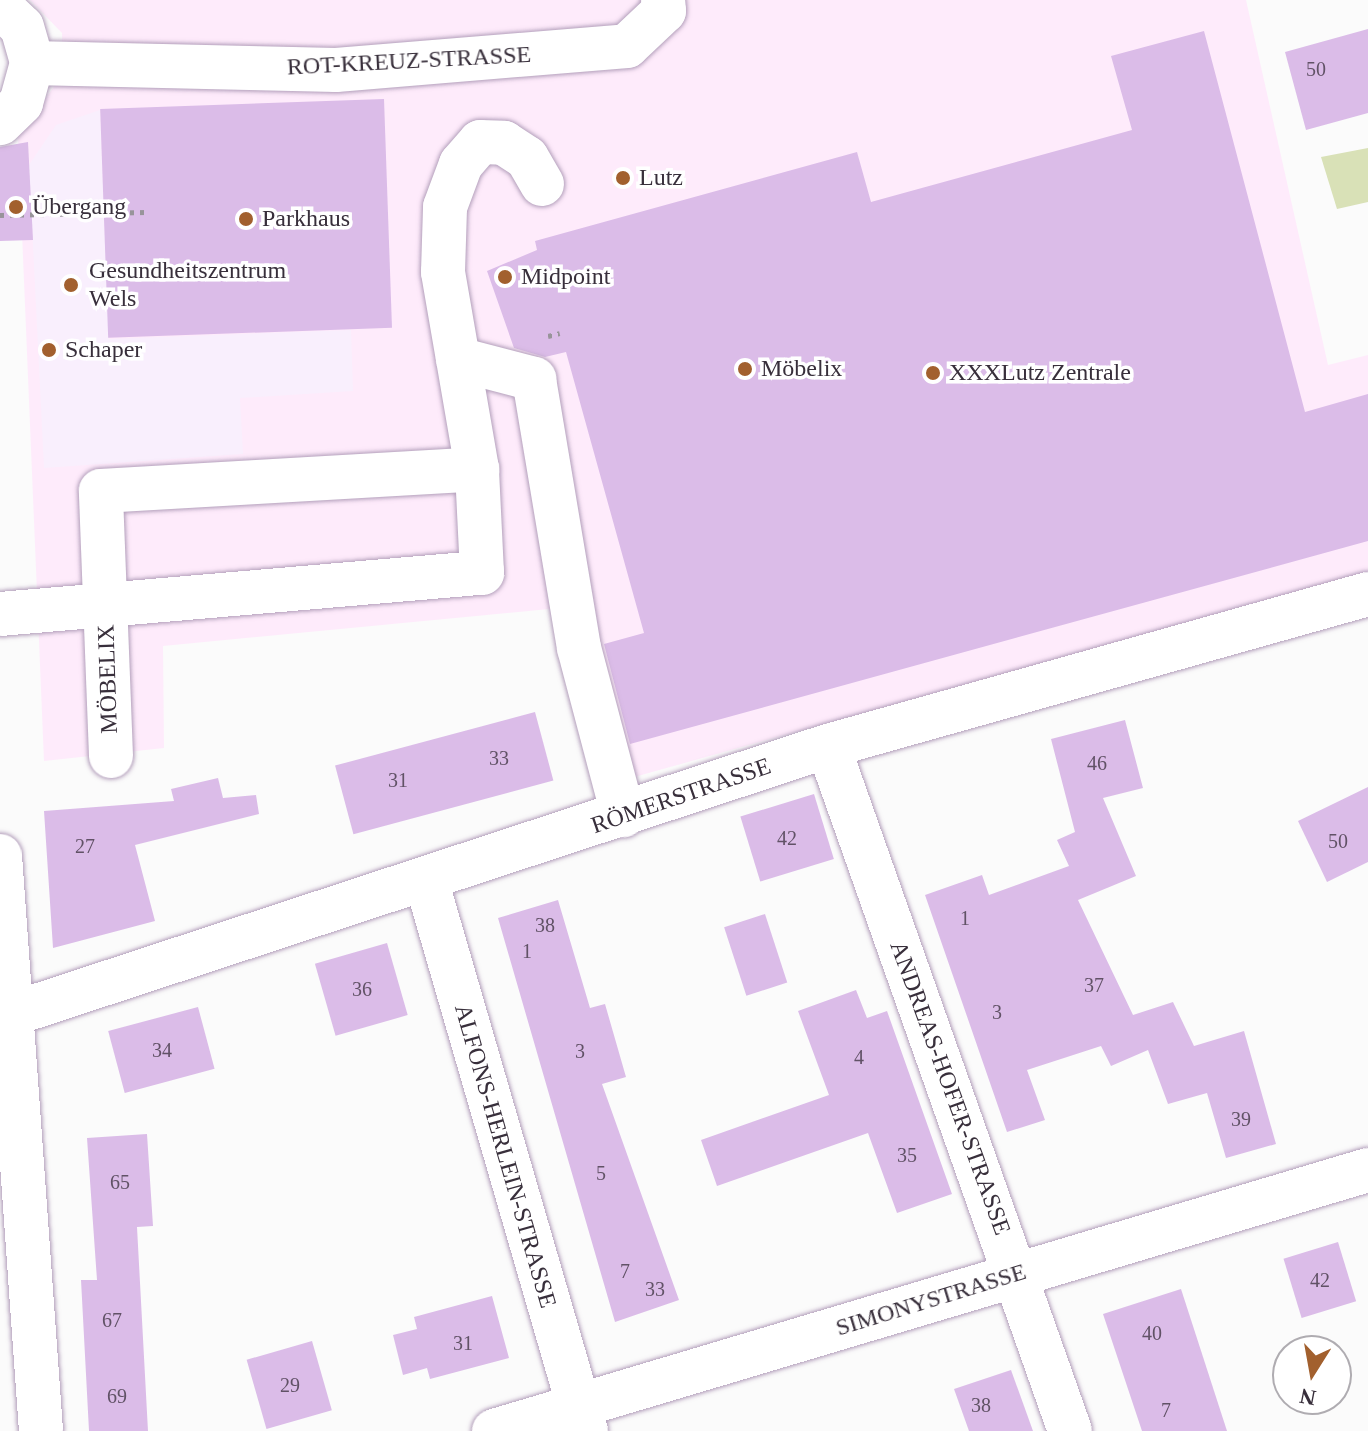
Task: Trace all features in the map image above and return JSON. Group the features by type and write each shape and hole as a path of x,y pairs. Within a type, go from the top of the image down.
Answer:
{"street":[{"name":"ROT-KREUZ-STRASSE","path":"32,63 336,70 627,46 664,11 663,0"},
{"path":"0,6 22,27 32,63 21,103 0,123"},
{"name":"MÖBELIX","path":"0,614 106,601 482,573 477,469 443,272 445,207 461,164 480,142 504,143 527,158 542,184"},
{"path":"458,359 534,379 579,648 623,815"},
{"name":"MÖBELIX","path":"111,756 101,491 477,469"},
{"name":"RÖMERSTRASSE","path":"5,1017 828,746 1368,594"},
{"name":"ANDREAS-HOFER-STRASSE","path":"828,746 1070,1431"},
{"path":"0,856 5,1017 41,1431"},
{"name":"ALFONS-HERLEIN-STRASSE","path":"426,880 582,1419"},
{"name":"SIMONYSTRASSE","path":"494,1431 582,1419 1016,1275 1368,1170"}],"path":[{"path":"0,215 147,212"}],"shaded area":[{"path":"30,0 1246,0 1328,365 1368,355 1368,572 595,788 549,609 163,646 164,748 44,761 18,137 63,74 62,33"},
{"name":"Gesundheitszentrum Wels","path":"100,110 109,339 351,330 353,391 240,398 243,454 44,468 29,165 56,125"}],"green space":[{"path":"1368,148 1368,202 1337,209 1321,157"}],"building":[{"path":"1368,29 1368,113 1306,130 1285,52"},
{"name":"XXXLutz Zentrale","path":"1204,31 1305,412 1368,394 1368,541 630,744 604,644 644,633 566,352 545,357 514,348 487,271 537,250 535,241 857,152 871,202 1132,130 1111,56"},
{"name":"Parkhaus","path":"384,99 392,328 108,338 100,109"},
{"name":"Übergang","path":"28,142 33,240 0,241 0,147"},
{"path":"535,712 553,781 353,834 335,766"},
{"path":"1125,720 1143,788 1103,798 1136,876 1078,900 1133,1015 1173,1002 1194,1046 1244,1031 1276,1144 1226,1158 1207,1093 1168,1104 1148,1050 1111,1066 1101,1046 1027,1070 1045,1120 1007,1132 925,895 982,875 989,895 1069,866 1057,840 1075,832 1051,739"},
{"path":"218,778 223,798 256,795 259,814 135,845 155,921 53,948 44,811 174,801 171,789"},
{"path":"1368,787 1368,862 1327,882 1298,821"},
{"path":"814,794 834,859 760,882 740,817"},
{"path":"558,900 590,1008 605,1004 626,1077 602,1084 679,1300 615,1322 498,918"},
{"path":"765,914 787,982 746,996 724,927"},
{"path":"387,943 408,1015 336,1036 315,964"},
{"path":"856,990 867,1018 887,1011 952,1194 897,1213 868,1133 717,1186 701,1140 829,1095 798,1011"},
{"path":"198,1007 215,1069 125,1093 108,1031"},
{"path":"147,1134 153,1226 137,1227 148,1431 89,1431 81,1280 97,1280 87,1138"},
{"path":"1338,1242 1356,1301 1302,1318 1283,1259"},
{"path":"1181,1289 1227,1431 1142,1431 1103,1314"},
{"path":"492,1296 509,1358 430,1379 427,1368 403,1375 393,1335 417,1329 414,1317"},
{"path":"312,1341 332,1410 266,1429 247,1360"},
{"path":"1011,1370 1033,1431 969,1431 954,1389"}],"place":[{"name":"Lutz","path":"623,178"},
{"name":"Übergang","path":"16,207"},
{"name":"Parkhaus","path":"246,219"},
{"name":"Midpoint","path":"505,277"},
{"name":"Gesundheitszentrum Wels","path":"71,285"},
{"name":"Schaper","path":"49,350"},
{"name":"Möbelix","path":"745,369"},
{"name":"XXXLutz Zentrale","path":"933,373"}]}
